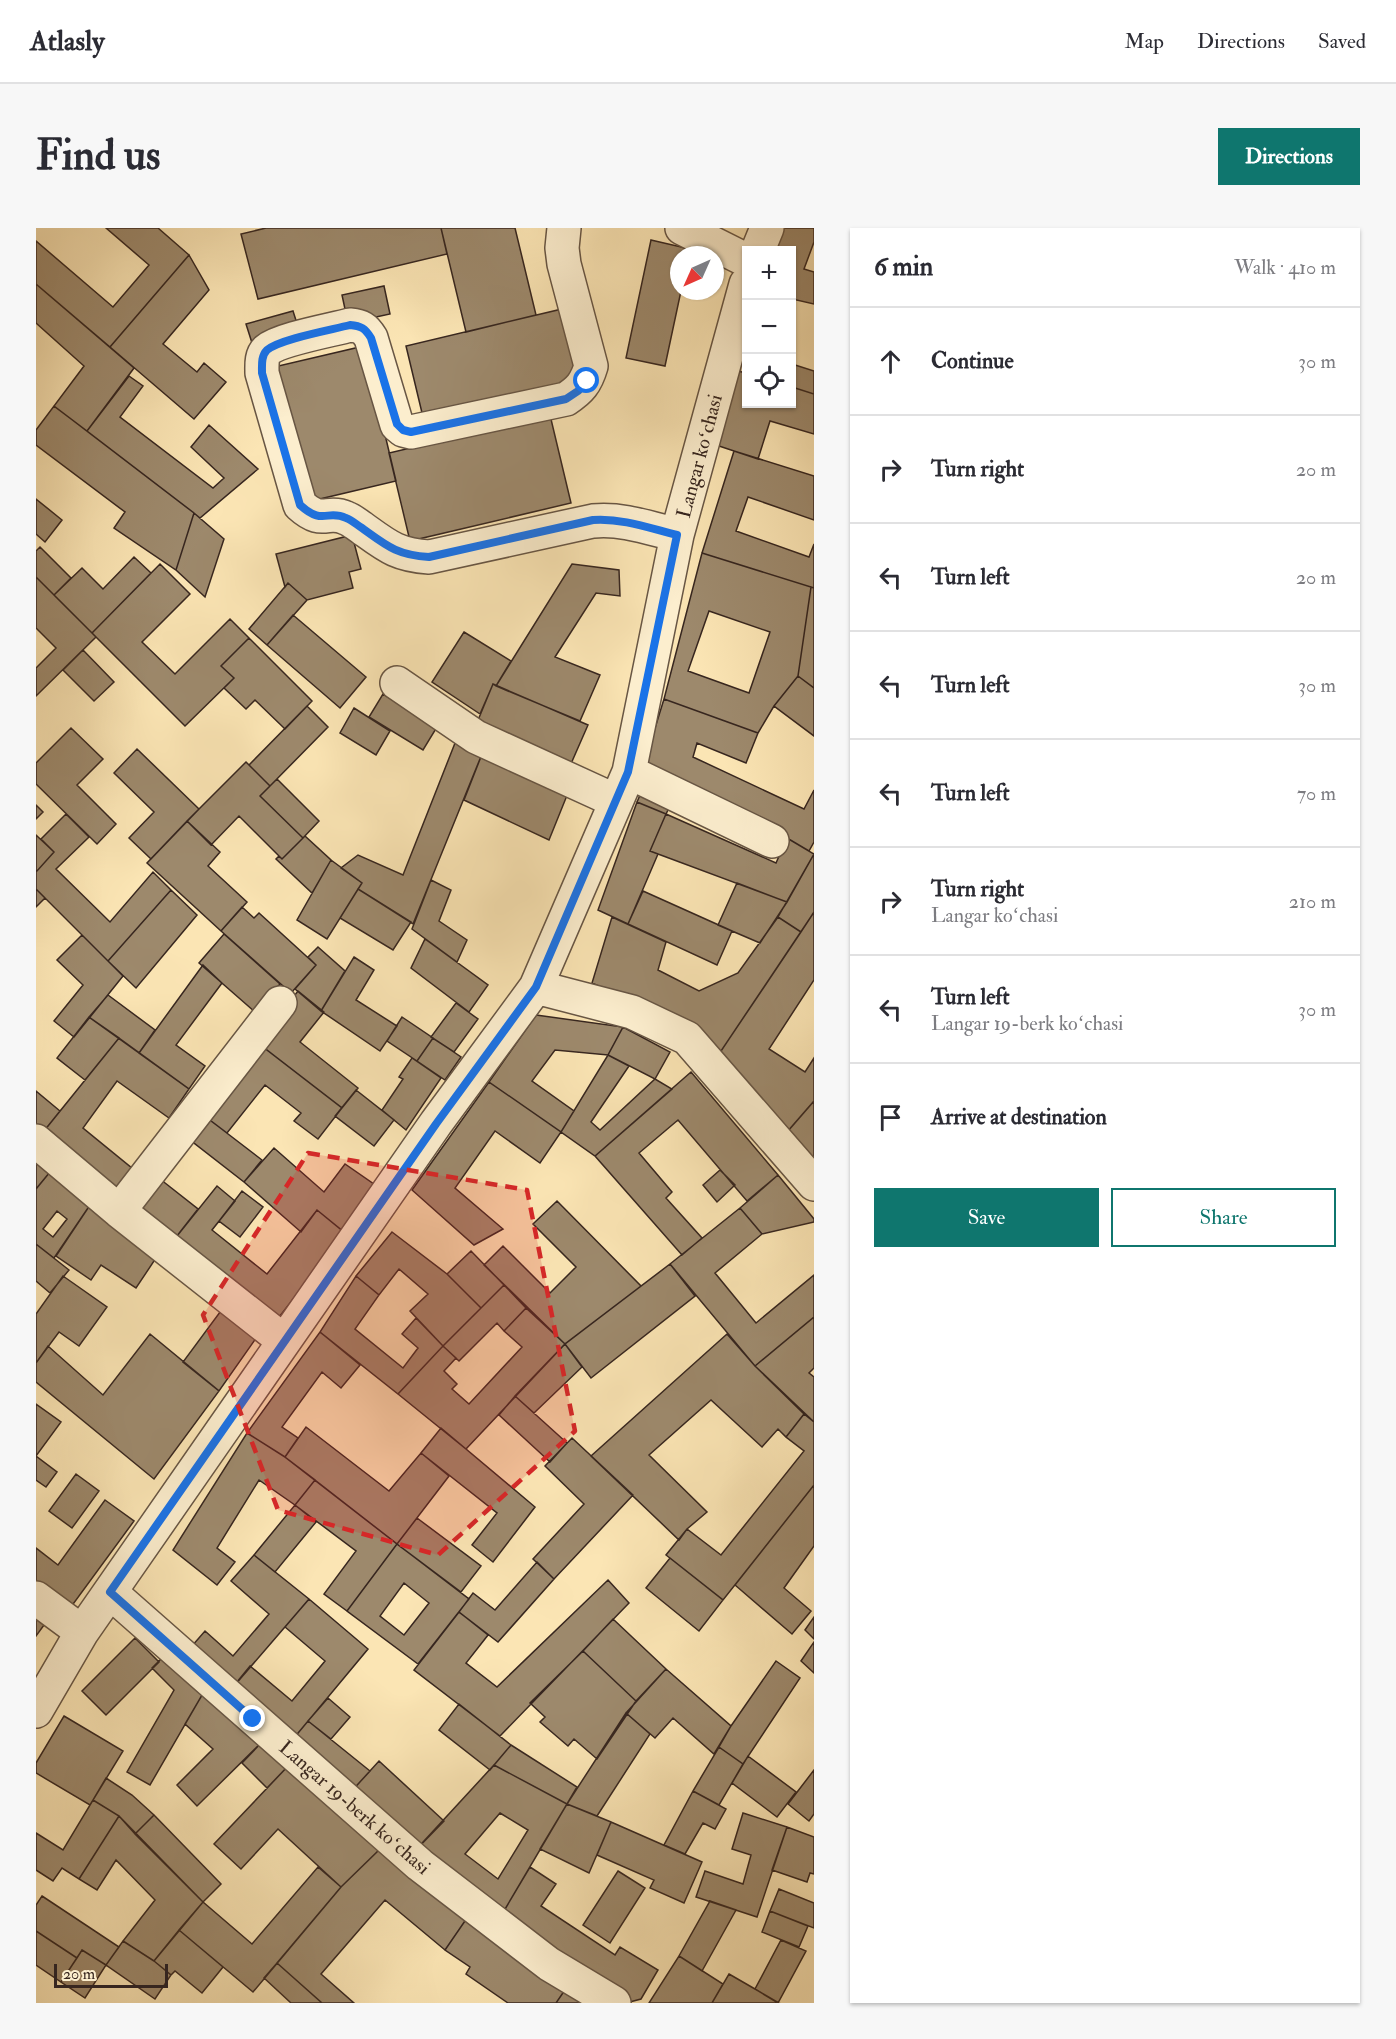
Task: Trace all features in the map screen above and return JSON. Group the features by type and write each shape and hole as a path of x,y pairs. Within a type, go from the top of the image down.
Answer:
{"street":[{"path":"564,228 562,248 564,264 591,366 587,381 566,399 411,432 403,430 397,424 371,338 360,326 350,325 282,343 267,350 262,359 262,373 300,505 309,514 323,517 336,514 348,518 394,551 413,556 429,557 593,520 625,521 677,535"},
{"path":"682,228 742,258"},
{"path":"760,246 767,228"},
{"name":"Langar koʻchasi","path":"36,1711 82,1632 436,1124 536,987 622,787 677,535 743,300"},
{"path":"397,683 476,736 772,841"},
{"path":"536,987 632,1012 687,1038 814,1184"},
{"path":"119,1212 280,1003"},
{"path":"36,1142 119,1212 284,1341"},
{"name":"Langar 19-berk koʻchasi","path":"110,1592 420,1865 549,1964 614,2003"},
{"path":"36,1598 82,1632"}],"highlighted area":[{"path":"308,1153 527,1190 575,1431 438,1555 278,1510 203,1315"}],"building":[{"path":"106,228 158,228 189,255 110,347 36,284 36,241 113,307 149,265"},
{"path":"266,228 441,228 447,254 258,299 241,234"},
{"path":"441,228 515,228 536,315 466,332"},
{"path":"784,228 814,228 814,242 804,269 814,272 814,304 796,300 796,246 776,246"},
{"path":"651,240 677,246 670,246 670,300 679,300 665,366 626,358"},
{"path":"189,255 209,290 163,344 197,372 204,363 226,382 194,419 110,347"},
{"path":"36,284 134,368 87,431 54,406 84,366 36,323"},
{"path":"384,286 390,314 348,323 342,295"},
{"path":"562,309 580,381 423,417 406,346"},
{"path":"293,311 300,333 253,346 246,324"},
{"path":"364,346 396,481 307,502 274,367"},
{"path":"796,365 814,371 814,394 796,388"},
{"path":"738,371 742,372 742,408 796,408 796,388 814,394 814,434 770,421 758,459 716,445"},
{"path":"129,376 143,386 120,417 213,488 224,478 191,447 209,425 258,469 200,518 87,431"},
{"path":"54,406 194,513 176,570 114,528 125,512 36,445 36,430"},
{"path":"550,415 571,503 410,541 389,453"},
{"path":"734,451 814,476 814,520 748,497 736,531 809,557 814,544 814,588 702,553"},
{"path":"36,499 62,520 45,542 36,534"},
{"path":"194,513 224,539 205,597 176,570"},
{"path":"352,535 361,569 349,572 353,588 307,600 288,583 285,587 276,554"},
{"path":"40,547 71,578 54,595 36,577 36,551"},
{"path":"702,553 811,587 798,676 774,706 758,733 664,699","holes":["709,611 770,632 749,693 688,671"]},
{"path":"134,557 151,573 92,633 54,595 82,568 103,589"},
{"path":"160,564 190,594 142,642 175,674 230,619 249,638 221,666 234,678 185,726 92,633"},
{"path":"572,564 619,570 620,596 596,593 555,657 600,675 580,721 496,686"},
{"path":"36,577 96,637 36,696 36,668 56,648 36,628"},
{"path":"288,583 307,600 267,645 249,629"},
{"path":"811,587 814,588 814,688 798,676"},
{"path":"293,615 366,677 340,708 267,645"},
{"path":"464,632 511,661 496,686 493,684 480,714 432,682"},
{"path":"249,638 312,701 285,729 255,700 246,709 224,688 234,678 221,666"},
{"path":"83,650 114,682 94,701 63,670"},
{"path":"798,676 814,688 814,736 774,706"},
{"path":"493,684 588,725 570,766 476,725"},
{"path":"383,694 437,727 423,750 369,717"},
{"path":"664,699 758,733 746,763 697,743 693,757 804,809 814,790 814,842 809,851 787,838 642,770"},
{"path":"307,706 328,727 270,786 249,765"},
{"path":"354,708 390,731 376,755 340,733"},
{"path":"71,728 103,759 77,785 116,824 97,844 36,784 36,763"},
{"path":"457,738 484,749 413,924 358,889 362,883 341,868 358,855 403,875"},
{"path":"137,749 199,809 151,859 129,838 154,812 114,773"},
{"path":"484,749 570,788 549,840 464,800"},
{"path":"246,762 270,786 260,796 303,838 282,859 239,816 211,845 187,821"},
{"path":"277,779 319,821 303,838 260,796"},
{"path":"644,786 674,798 666,814 637,802"},
{"path":"637,802 666,814 650,851 658,854 628,924 598,910"},
{"path":"36,805 43,812 36,819"},
{"path":"66,814 89,837 56,869 110,922 153,872 171,890 108,961 36,889 36,872 54,852 41,839"},
{"path":"666,814 776,863 787,838 814,854 787,902 650,851"},
{"path":"187,821 220,852 208,866 247,902 221,931 147,863"},
{"path":"36,835 54,852 36,872"},
{"path":"305,836 331,860 312,893 276,859 279,856 282,859"},
{"path":"814,854 814,912 801,932 778,917"},
{"path":"331,860 362,883 327,939 297,920"},
{"path":"431,880 451,890 439,921 467,940 457,962 412,929"},
{"path":"737,883 787,902 760,943 718,925"},
{"path":"36,889 45,898 36,907"},
{"path":"358,889 411,922 393,950 340,918"},
{"path":"171,890 197,915 136,988 108,961"},
{"path":"643,891 732,931 717,965 628,924"},
{"path":"242,907 254,918 259,913 316,965 291,993 221,931"},
{"path":"814,912 814,980 769,1049 805,1072 814,1058 814,1101 781,1139 717,1057"},
{"path":"612,917 666,942 658,970 699,991 738,973 778,917 801,932 717,1057 700,1034 592,983"},
{"path":"224,934 280,984 255,1012 199,963"},
{"path":"82,935 123,976 74,1037 54,1021 83,985 57,960"},
{"path":"425,939 488,985 469,1012 411,968"},
{"path":"318,947 345,971 321,1011 295,989 316,965 308,957"},
{"path":"354,957 374,970 356,1000 397,1026 380,1051 321,1011"},
{"path":"203,965 222,983 176,1045 205,1066 189,1089 139,1053"},
{"path":"298,991 324,1012 300,1042 358,1088 342,1108 258,1043"},
{"path":"108,995 155,1030 139,1053 89,1017"},
{"path":"456,1003 478,1019 454,1052 431,1037"},
{"path":"536,1015 623,1027 608,1055 555,1050 532,1081 574,1111 561,1132 489,1082"},
{"path":"89,1017 119,1038 85,1080 57,1058"},
{"path":"402,1017 433,1038 417,1061 387,1041"},
{"path":"623,1027 670,1052 655,1079 608,1055"},
{"path":"119,1038 189,1089 169,1118 117,1081 83,1128 133,1169 117,1192 44,1131"},
{"path":"433,1038 461,1057 445,1080 417,1061"},
{"path":"258,1043 342,1108 318,1139 294,1121 301,1113 265,1085 227,1133 202,1114"},
{"path":"608,1055 629,1066 591,1122 600,1130 655,1079 672,1089 595,1156 561,1132"},
{"path":"412,1058 441,1078 406,1130 382,1110 403,1079 399,1077"},
{"path":"691,1072 778,1175 747,1201 678,1120 639,1153 672,1192 666,1198 702,1238 682,1255 595,1156"},
{"path":"489,1082 561,1132 540,1163 495,1131 455,1188 503,1229 474,1245 412,1190"},
{"path":"356,1090 394,1120 374,1146 335,1116"},
{"path":"36,1091 60,1111 44,1131 36,1125"},
{"path":"814,1101 814,1167 781,1139"},
{"path":"202,1114 262,1160 244,1182 185,1136"},
{"path":"274,1148 324,1192 345,1164 381,1189 349,1236 317,1210 301,1232 244,1182"},
{"path":"36,1155 50,1172 36,1189"},
{"path":"720,1170 735,1185 717,1202 703,1185"},
{"path":"50,1172 90,1205 54,1258 36,1244 36,1189","holes":["57,1211 67,1219 53,1237 43,1229"]},
{"path":"778,1175 814,1219 814,1222 762,1234 740,1208"},
{"path":"160,1179 198,1209 173,1241 135,1211"},
{"path":"217,1186 235,1201 212,1230 267,1274 317,1210 345,1233 276,1321 173,1241"},
{"path":"242,1191 263,1207 240,1237 219,1221"},
{"path":"557,1201 641,1286 565,1344 484,1265 503,1246 550,1293 576,1267 533,1224"},
{"path":"90,1205 160,1252 136,1288 101,1265 91,1280 56,1256"},
{"path":"740,1208 762,1234 715,1273 756,1323 814,1275 814,1317 755,1366 670,1264"},
{"path":"392,1232 447,1274 481,1308 443,1346 410,1311 428,1294 399,1269 379,1295 356,1276"},
{"path":"36,1244 69,1270 50,1293 36,1281"},
{"path":"471,1251 504,1285 481,1308 447,1274"},
{"path":"670,1264 695,1296 591,1378 565,1344"},
{"path":"63,1276 107,1307 79,1346 59,1332 36,1363 36,1314"},
{"path":"356,1276 379,1295 355,1329 403,1368 418,1348 402,1334 416,1318 443,1346 398,1394 320,1332"},
{"path":"504,1285 526,1308 504,1331 497,1323 459,1361 443,1346"},
{"path":"223,1308 259,1334 219,1391 183,1362"},
{"path":"526,1308 565,1344 466,1449 398,1394 443,1346 456,1358 444,1371 457,1384 452,1389 469,1404 522,1347 504,1331"},
{"path":"814,1317 814,1368 809,1373 814,1377 814,1422 755,1366"},
{"path":"320,1332 360,1365 341,1388 322,1372 282,1427 298,1438 285,1457 247,1433"},
{"path":"150,1334 219,1391 154,1479 36,1382 36,1363 48,1346 103,1395"},
{"path":"727,1334 755,1366 804,1414 786,1437 778,1429 762,1447 711,1400 649,1455 707,1512 687,1529 679,1540 591,1456"},
{"path":"565,1344 582,1367 534,1413 515,1396"},
{"path":"515,1396 567,1443 550,1462 499,1415"},
{"path":"36,1404 61,1422 36,1456"},
{"path":"804,1414 814,1422 814,1485 723,1600 666,1555 687,1529 721,1555 804,1451 786,1437"},
{"path":"306,1427 389,1491 421,1453 449,1476 397,1544 285,1457"},
{"path":"441,1428 535,1507 493,1562 472,1545 497,1513 421,1453"},
{"path":"247,1433 285,1457 315,1480 295,1505 259,1480 217,1548 235,1562 217,1585 173,1550"},
{"path":"572,1438 633,1495 554,1579 533,1559 584,1504 545,1466"},
{"path":"36,1456 57,1472 46,1487 36,1480"},
{"path":"76,1474 99,1491 72,1528 49,1511"},
{"path":"315,1480 397,1544 347,1611 324,1594 356,1551 295,1505"},
{"path":"814,1485 814,1546 784,1588 811,1611 792,1634 735,1585"},
{"path":"105,1500 134,1521 68,1611 36,1588 36,1548 58,1565"},
{"path":"295,1505 316,1522 275,1572 254,1555"},
{"path":"417,1518 481,1566 461,1592 397,1544"},
{"path":"397,1544 469,1599 418,1664 347,1611","holes":["404,1583 429,1603 404,1635 380,1616"]},
{"path":"254,1555 309,1599 228,1693 185,1654 205,1631 233,1656 269,1614 231,1581"},
{"path":"670,1558 723,1600 699,1631 646,1588"},
{"path":"537,1562 554,1579 498,1642 459,1612 473,1593 495,1610"},
{"path":"608,1580 629,1603 500,1736 414,1670 459,1612 488,1635 466,1663 497,1687"},
{"path":"309,1599 368,1649 289,1744 228,1693 250,1666 292,1701 325,1661 285,1627"},
{"path":"36,1613 47,1621 36,1636"},
{"path":"814,1617 814,1639 805,1630"},
{"path":"613,1619 666,1669 636,1701 583,1651"},
{"path":"135,1638 159,1662 106,1715 82,1691"},
{"path":"814,1642 814,1673 801,1661"},
{"path":"583,1651 636,1701 597,1759 574,1739 568,1746 540,1722 545,1717 530,1703"},
{"path":"167,1653 205,1690 150,1785 127,1772 174,1690 152,1668"},
{"path":"776,1661 800,1678 743,1764 719,1747"},
{"path":"666,1669 731,1726 714,1754 673,1718 655,1738 626,1713"},
{"path":"205,1690 262,1742 197,1806 177,1785 213,1749 185,1724"},
{"path":"328,1698 350,1717 331,1739 308,1721"},
{"path":"459,1704 511,1745 490,1770 439,1730"},
{"path":"626,1713 650,1734 597,1816 567,1804"},
{"path":"64,1716 123,1751 90,1805 36,1773 36,1763"},
{"path":"308,1721 370,1771 349,1794 289,1744"},
{"path":"262,1742 290,1764 267,1788 242,1763"},
{"path":"511,1745 577,1787 567,1804 494,1765"},
{"path":"719,1747 743,1764 719,1805 693,1791"},
{"path":"748,1756 796,1792 777,1817 732,1783"},
{"path":"379,1761 444,1821 413,1853 349,1794"},
{"path":"290,1764 380,1849 341,1887 278,1829 241,1869 214,1844"},
{"path":"494,1765 567,1804 498,1921 413,1853","holes":["500,1813 528,1830 498,1879 465,1854"]},
{"path":"814,1770 814,1814 809,1821 788,1804"},
{"path":"106,1778 132,1795 154,1815 135,1834 119,1816 93,1800"},
{"path":"693,1791 726,1809 715,1829 703,1823 685,1854 664,1845"},
{"path":"93,1800 119,1816 79,1879 62,1868 53,1881 36,1870 36,1833 63,1850"},
{"path":"567,1804 611,1822 589,1873 540,1849"},
{"path":"743,1813 787,1827 757,1917 696,1897 705,1871 743,1884 751,1855 732,1849"},
{"path":"154,1815 221,1884 203,1902 135,1834"},
{"path":"119,1816 203,1902 154,1961 123,1941 155,1900 116,1860 97,1890 79,1879"},
{"path":"611,1822 702,1862 684,1903 650,1888 654,1880 597,1855"},
{"path":"787,1827 814,1837 814,1874 810,1873 807,1882 772,1870"},
{"path":"380,1849 467,1918 445,1950 385,1900 321,1974 354,2003 322,2003 277,1963 341,1887"},
{"path":"318,1867 341,1887 253,1992 179,1930 203,1902 252,1944"},
{"path":"530,1867 556,1884 541,1906 615,1955 620,1947 658,1970 641,1999 626,2003 498,1921"},
{"path":"618,1871 645,1888 610,1943 583,1925"},
{"path":"779,1889 814,1903 814,1928 770,1911"},
{"path":"42,1896 119,1947 106,1965 82,1950 77,1958 36,1931 36,1905"},
{"path":"710,1901 736,1910 702,1971 679,1956"},
{"path":"770,1911 808,1926 799,1947 762,1932"},
{"path":"467,1918 567,1987 556,2003 508,2003 466,1974 470,1967 445,1950"},
{"path":"179,1930 223,1967 202,1993 175,1971 171,1975 154,1961"},
{"path":"36,1931 77,1958 61,1982 36,1965"},
{"path":"781,1940 806,1951 778,2003 755,1989"},
{"path":"123,1941 171,1975 155,1999 106,1965"},
{"path":"82,1950 106,1965 85,1998 61,1982"},
{"path":"679,1956 723,1984 712,2003 649,2003"},
{"path":"277,1963 322,2003 291,2003 264,1978"},
{"path":"729,1974 755,1989 779,2003 712,2003"},
{"path":"567,1987 595,2003 556,2003"}],"route":[{"path":"253,1719 110,1592 436,1124 536,987 628,772 677,535 625,521 608,519 593,520 429,557 394,551 348,518 336,514 323,517 309,514 300,505 262,373 262,359 267,350 282,343 350,325 360,326 371,338 394,418 403,430 411,432 566,399 587,381"}]}
